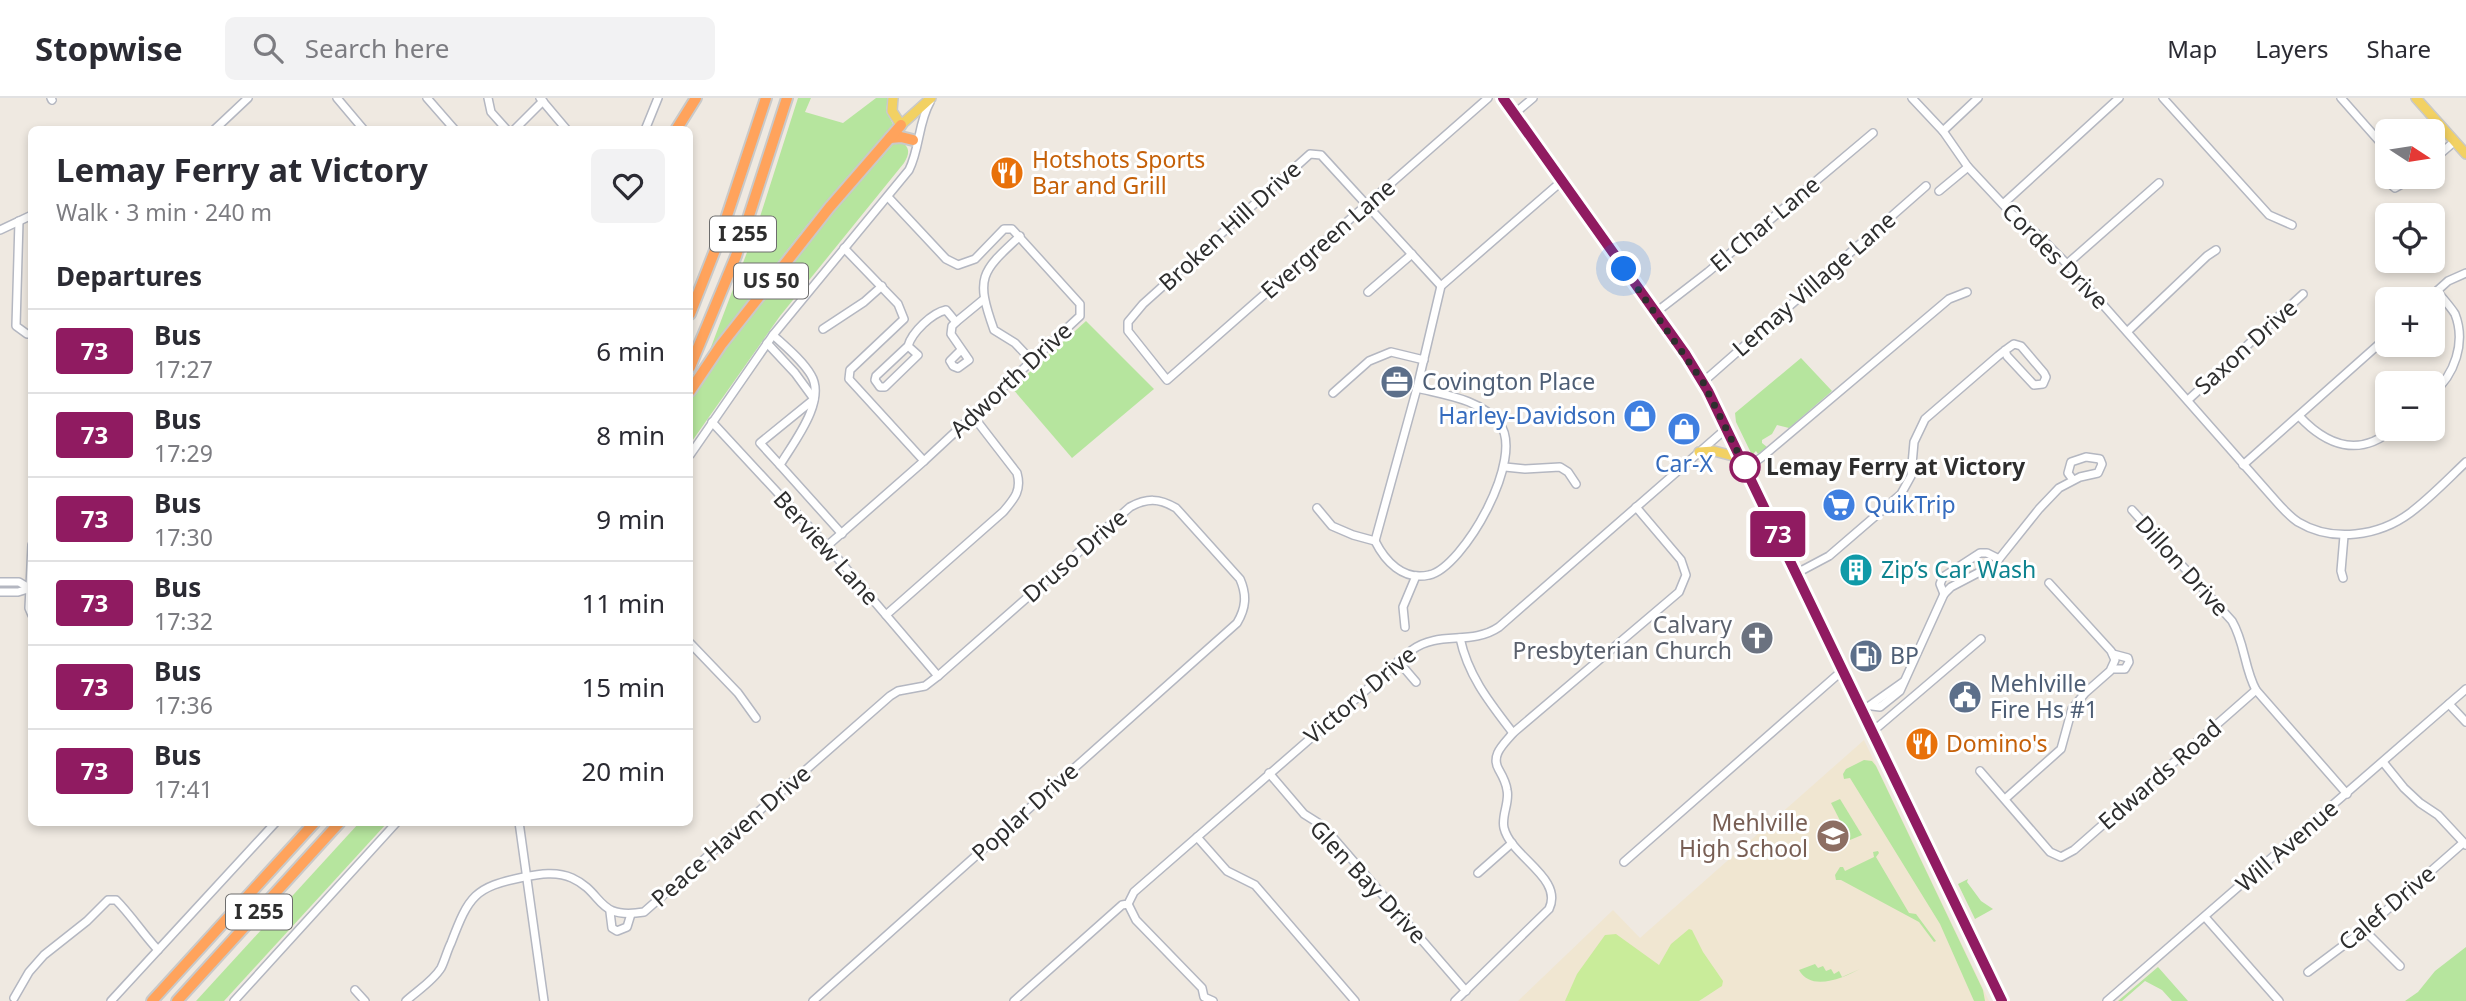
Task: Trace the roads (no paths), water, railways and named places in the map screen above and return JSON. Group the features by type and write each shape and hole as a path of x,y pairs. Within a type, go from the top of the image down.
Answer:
{"highway":[{"path":"678,126 696,98"},
{"name":"I 255","path":"693,306 719,240 766,98"},
{"name":"I 255","path":"693,360 736,256 787,98"},
{"name":"US 50","path":"693,387 721,345 829,208 901,125"},
{"path":"890,138 901,136 913,140"},
{"name":"I 255","path":"152,1001 311,826"},
{"name":"I 255","path":"177,1001 336,826"}],"main road":[{"path":"893,98 892,111 901,125"},
{"name":"US 50","path":"901,125 932,98"},
{"path":"1503,98 1703,382 2002,1001"},
{"path":"2416,98 2466,154"},
{"path":"1699,452 1714,451 1741,458"}],"street":[{"path":"217,126 248,98"},
{"path":"337,98 362,126"},
{"path":"427,98 452,126"},
{"path":"488,98 491,112 503,126"},
{"path":"647,126 658,98"},
{"path":"693,451 773,335 909,170 915,155 921,121 932,98"},
{"name":"Evergreen Lane","path":"1167,380 1488,98"},
{"path":"1514,114 1533,98"},
{"name":"Cordes Drive","path":"1912,98 1943,131 1968,167 2012,214 2067,264 2128,331 2274,500 2298,522 2344,536"},
{"path":"1943,131 1978,98"},
{"path":"2003,204 2119,98"},
{"path":"2163,98 2269,215 2292,225"},
{"path":"2341,98 2375,136"},
{"path":"518,126 542,99 564,126"},
{"path":"901,125 913,140 915,155"},
{"name":"El Char Lane","path":"1655,313 1708,272 1873,132"},
{"path":"2445,150 2455,141"},
{"name":"Broken Hill Drive","path":"1167,380 1128,331 1128,321 1143,304 1310,154 1321,155 1441,286"},
{"path":"1939,191 1968,167"},
{"path":"1417,387 1472,402 1501,424 1507,439 1505,467 1494,498 1459,551 1444,567 1431,575 1416,576 1395,568 1383,556 1376,541 1441,286 1562,181"},
{"path":"2067,264 2160,183"},
{"name":"Lemay Village Lane","path":"1703,382 1926,187"},
{"path":"888,197 947,258 958,265 975,259 1004,229 1012,229 1020,236 991,263 984,276 984,299 994,330 1015,343 1032,361"},
{"path":"0,230 28,217"},
{"path":"19,221 16,326 28,334"},
{"name":"Adworth Drive","path":"827,546 924,461 1080,316 1080,304 1020,236"},
{"path":"844,248 883,286 898,304 904,319 850,370 849,379 924,461"},
{"path":"2128,331 2207,256 2217,250"},
{"path":"1368,292 1412,254"},
{"path":"2442,287 2456,275 2466,273"},
{"path":"822,329 864,302 883,286"},
{"path":"1745,468 1762,457 1949,299 1967,292"},
{"name":"Saxon Drive","path":"2188,400 2304,294"},
{"path":"961,350 951,334 952,326 984,299"},
{"path":"2445,301 2456,315 2461,329 2461,344 2458,363 2445,382"},
{"path":"908,346 918,355 885,387 880,387 875,380 876,376 908,346 916,332 940,311 946,310 956,322"},
{"path":"773,335 813,377 815,388 810,416 780,465"},
{"path":"767,343 795,373 814,400"},
{"path":"1797,573 1829,556 1901,494 1912,475 1916,434 1925,419 2005,350 2014,344 2021,346 2045,373 2043,384 2034,386 2007,356 2005,350"},
{"path":"2243,465 2375,348"},
{"path":"1333,393 1369,361 1391,352 1424,360"},
{"path":"814,400 760,443 842,534"},
{"path":"886,615 1016,498 1020,482 1017,474 973,416"},
{"path":"2299,416 2316,433 2339,444 2368,443 2375,440"},
{"name":"Berview Lane","path":"712,422 827,546 938,676"},
{"name":"Victory Drive","path":"1014,1001 1122,905 1128,904 1134,892 1398,661 1426,640 1482,636 1499,627 1727,428"},
{"path":"1862,711 1872,705 1880,707 1900,691 1944,594 1951,587 1984,571 1999,559 2049,497 2073,480 2098,473 2102,464 2100,459 2086,457 2071,462 2068,473 2073,480"},
{"path":"2343,578 2341,571 2344,536 2393,524 2410,513 2466,462"},
{"path":"1505,467 1560,467 1568,472 1576,484"},
{"name":"Druso Drive","path":"938,676 1130,507 1141,501 1165,501 1176,508 1240,579 1245,591 1245,602 1237,623"},
{"path":"1455,1001 1549,909 1553,900 1551,888 1512,843 1504,827 1508,794 1505,780 1496,767 1497,751 1513,733 1679,592 1686,575 1681,560 1636,507"},
{"path":"1317,508 1332,526 1376,541"},
{"name":"Dillon Drive","path":"2132,510 2232,621 2240,637 2249,677 2256,690 2347,794"},
{"path":"1944,594 1940,584 1943,578 1980,553 1987,553 1999,559"},
{"path":"1405,627 1403,607 1416,576"},
{"path":"0,582 19,582 28,587"},
{"path":"1980,771 2005,799 2061,749 2072,709 2085,693 2112,669 2115,660 2113,654 2049,583"},
{"path":"0,592 18,592 28,589"},
{"name":"Poplar Drive","path":"813,1001 1237,623"},
{"path":"1460,638 1481,692 1513,733"},
{"path":"1872,732 1980,639"},
{"path":"693,646 738,693 756,718"},
{"path":"2112,669 2125,669 2129,662 2128,658 2113,654"},
{"path":"1398,661 1416,682"},
{"path":"1624,862 1843,670"},
{"name":"Peace Haven Drive","path":"610,912 644,912 890,696 898,691 925,686 938,676"},
{"name":"Will Avenue","path":"2107,1001 2466,689"},
{"name":"Edwards Road","path":"2005,799 2050,852 2062,857 2074,850 2256,690"},
{"path":"2449,704 2466,722"},
{"path":"2382,762 2412,796 2438,815 2465,844"},
{"name":"Glen Bay Drive","path":"1269,774 1304,814 1323,826 1466,991"},
{"path":"111,1001 271,826"},
{"path":"234,1001 393,826"},
{"path":"520,826 544,1001"},
{"path":"1197,838 1227,871 1255,885 1355,1001"},
{"path":"1478,873 1512,843"},
{"name":"Calef Drive","path":"2308,972 2364,930 2465,844"},
{"path":"406,1001 440,969 460,919 473,896 491,885 527,876 551,874 573,878 610,912 612,928 617,930 627,927 631,914"},
{"path":"14,998 29,972 44,955 88,921 108,900 116,900 158,950"},
{"path":"1128,904 1136,920 1202,988 1204,999 1213,1001"},
{"path":"2205,917 2279,1001"},
{"path":"2364,930 2400,966"},
{"path":"355,990 365,1001"}],"place":[{"name":"Hotshots Sports Bar and Grill","path":"1007,173"},
{"name":"Covington Place","path":"1397,382"},
{"name":"Harley-Davidson","path":"1640,416"},
{"name":"Car-X","path":"1684,429"},
{"name":"Lemay Ferry at Victory","path":"1745,467"},
{"name":"QuikTrip","path":"1839,505"},
{"name":"Zip’s Car Wash","path":"1856,570"},
{"name":"Calvary Presbyterian Church","path":"1757,638"},
{"name":"BP","path":"1866,656"},
{"name":"Mehlville Fire Hs #1","path":"1965,697"},
{"name":"Domino's","path":"1922,744"},
{"name":"Mehlville High School","path":"1833,836"}]}
